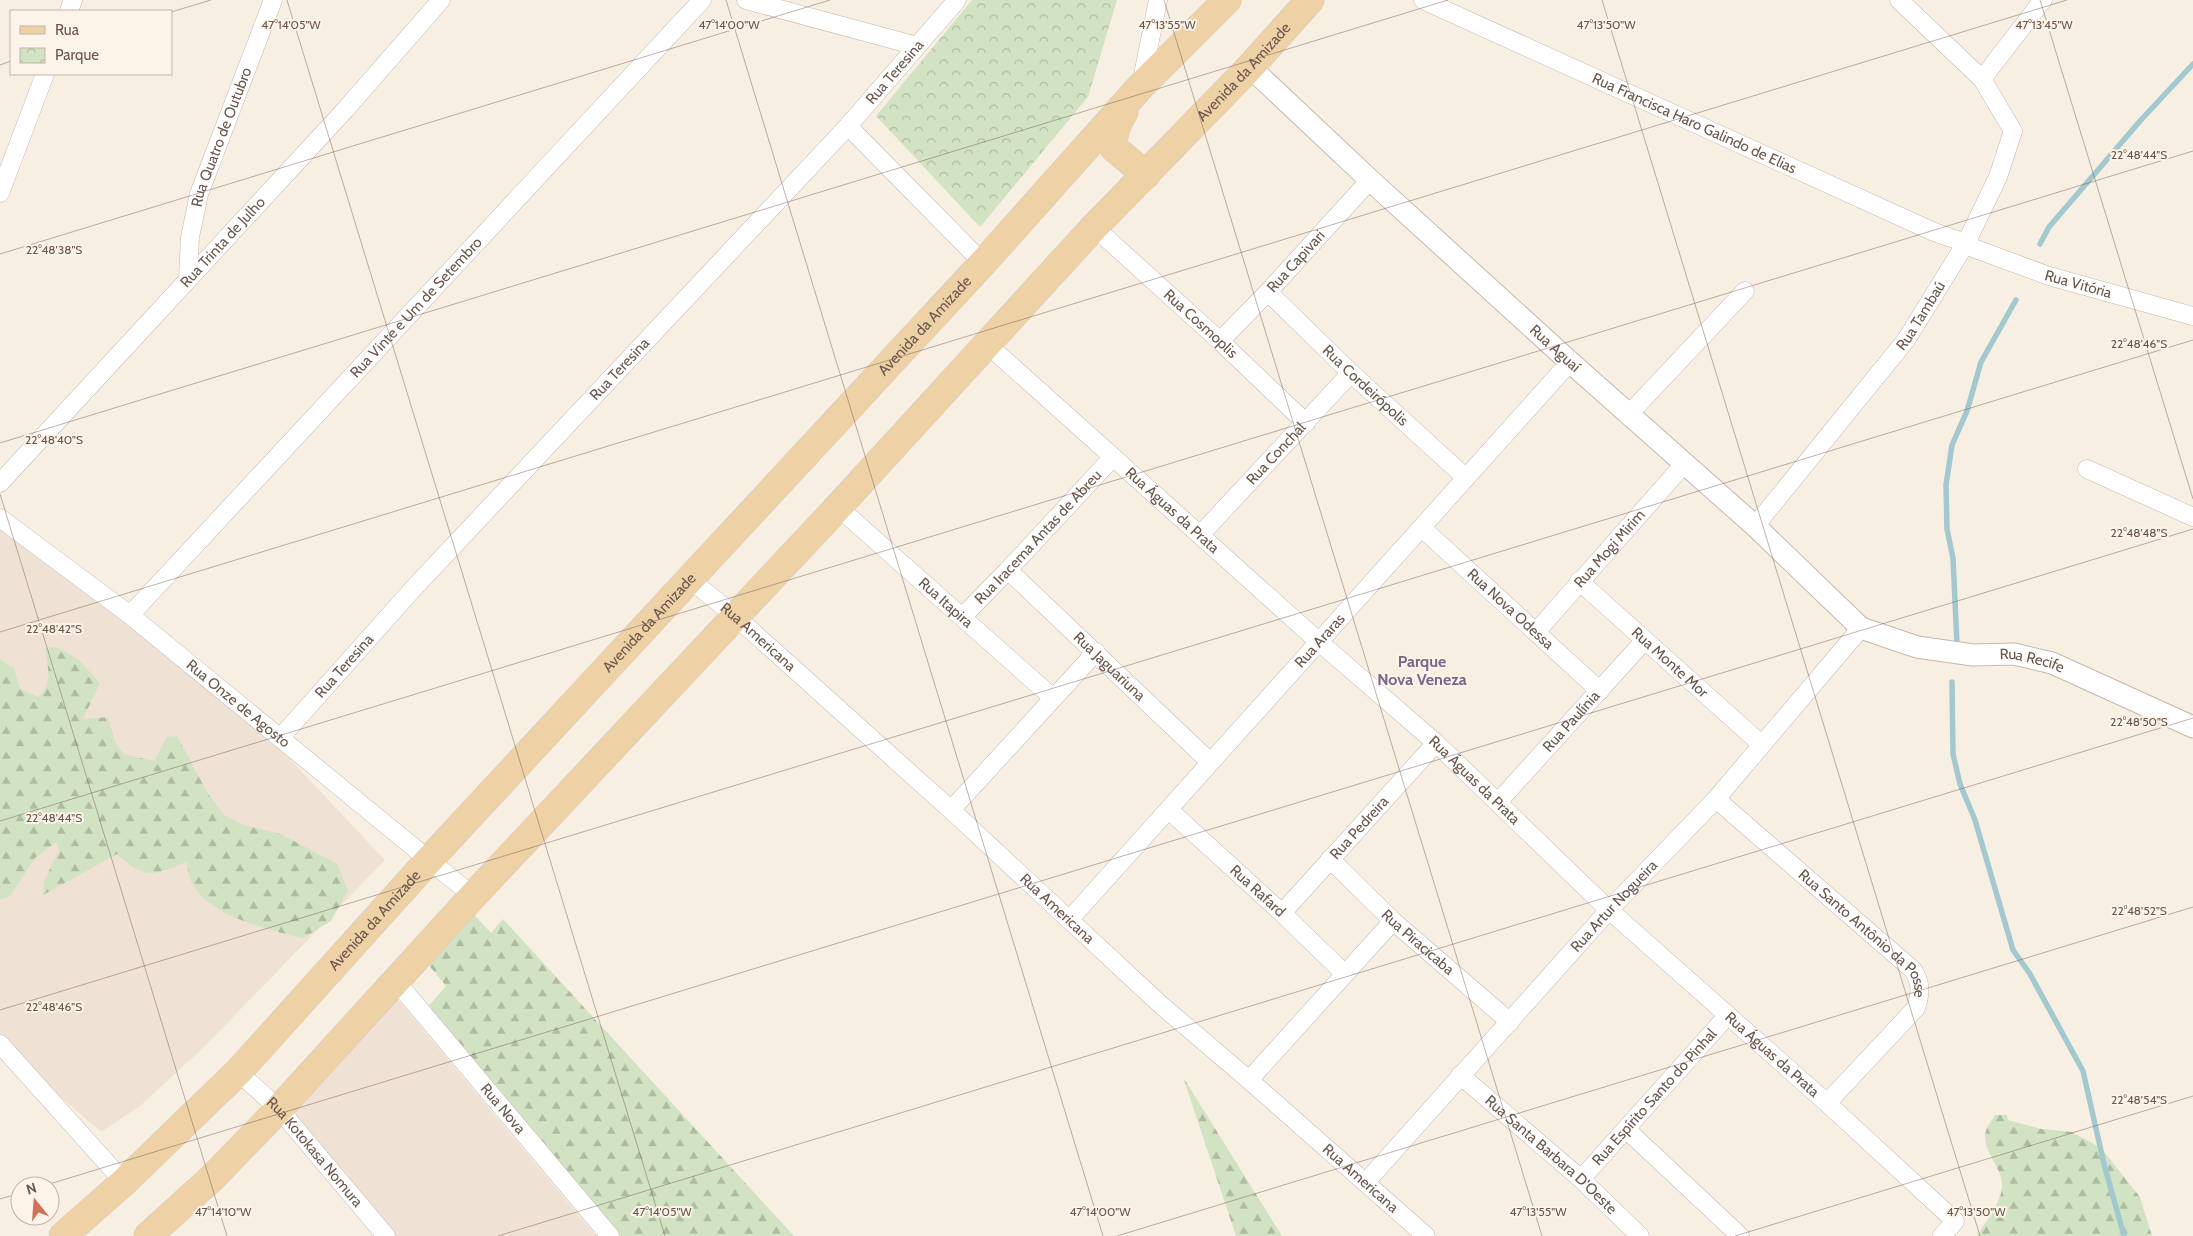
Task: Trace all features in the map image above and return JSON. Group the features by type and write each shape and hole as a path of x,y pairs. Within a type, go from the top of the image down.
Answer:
{"main road":[{"name":"Avenida da Amizade","path":"62,1236 124,1182 238,1072 429,860 982,263 1141,86 1227,0"},
{"name":"Avenida da Amizade","path":"148,1236 213,1177 279,1109 395,980 838,507 1094,227 1250,67 1310,0"},
{"path":"1141,86 1115,128 1113,140 1114,148 1146,175"}],"street":[{"name":"Rua Quatro de Outubro","path":"188,278 190,237 199,194 273,0"},
{"name":"Rua Trinta de Julho","path":"0,483 345,110 441,0"},
{"name":"Rua Vinte e Um de Setembro","path":"130,615 702,0"},
{"path":"746,0 917,46"},
{"name":"Rua Teresina","path":"281,737 412,590 848,126 958,0"},
{"path":"1141,86 1158,0"},
{"name":"Rua Francisca Haro Galindo de Elias","path":"1423,0 1934,232 1966,243"},
{"path":"1982,79 2042,0"},
{"name":"Rua Tambaú","path":"1755,526 1906,340 1966,243 1998,177 2013,130 1982,79 1898,1"},
{"name":"Rua Aguaí","path":"1250,67 1370,180 1570,362 1755,526 1860,628"},
{"path":"0,193 45,75"},
{"path":"848,126 982,263"},
{"name":"Rua Capivari","path":"1220,341 1268,292 1370,180"},
{"name":"Rua Cosmoplis","path":"1094,227 1220,341 1306,423"},
{"name":"Rua Vitória","path":"1966,243 1973,248 2045,275 2193,316"},
{"path":"1630,414 1745,291"},
{"name":"Rua Cordeirópolis","path":"1268,292 1351,373 1465,477"},
{"name":"Rua Águas da Prata","path":"987,344 1201,534 1318,641 1436,744 1609,910 1955,1221 1942,1236"},
{"name":"Rua Araras","path":"1070,919 1570,362"},
{"name":"Rua Conchal","path":"1201,534 1351,373"},
{"name":"Rua Iracema Antas de Abreu","path":"962,616 1008,570 1113,457"},
{"name":"Rua Mogi Mirim","path":"1536,632 1684,464"},
{"path":"2087,469 2193,517"},
{"name":"Rua Itapira","path":"838,507 1053,698"},
{"name":"Rua Onze de Agosto","path":"0,518 130,615 473,896"},
{"name":"Rua Nova Odessa","path":"1422,528 1600,691"},
{"name":"Rua Jaguariuna","path":"1008,570 1210,762"},
{"name":"Rua Americana","path":"690,580 735,616 951,810 1160,1005 1249,1080 1426,1236"},
{"name":"Rua Monte Mor","path":"1580,581 1762,744"},
{"name":"Rua Recife","path":"1860,628 1917,647 1973,655 2014,654 2052,663 2193,727"},
{"name":"Rua Artur Nogueira","path":"1366,1182 1609,910 1716,800 1860,628"},
{"name":"Rua Paulínia","path":"1498,802 1645,640"},
{"path":"951,810 1096,652"},
{"name":"Rua Pedreira","path":"1282,913 1436,744"},
{"name":"Rua Santo Antônio da Posse","path":"1716,800 1913,970 1918,979 1920,997 1916,1008 1827,1104"},
{"name":"Rua Rafard","path":"1169,810 1282,913 1344,973"},
{"name":"Rua Piracicaba","path":"1330,859 1393,921 1510,1022"},
{"path":"1249,1080 1393,921"},
{"name":"Rua Nova","path":"395,980 610,1236"},
{"name":"Rua Espírito Santo do Pinhal","path":"1581,1179 1627,1130 1728,1015"},
{"path":"0,1044 124,1182"},
{"name":"Rua Kotokasa Nomura","path":"238,1072 279,1109 386,1236"},
{"name":"Rua Santa Barbara D'Oeste","path":"1460,1075 1581,1179 1640,1236"},
{"path":"1627,1130 1736,1235"}],"shaded area":[{"path":"0,519 252,719 385,860 203,1048 140,1106 101,1132 0,1044"},
{"path":"394,995 596,1236 394,1236 289,1113"}],"green space":[{"path":"972,0 1117,0 1088,97 980,227 876,116"},
{"path":"56,647 78,659 100,683 83,719 108,717 115,742 124,754 154,761 167,737 177,736 207,792 224,815 243,825 281,834 337,864 348,890 331,921 303,938 242,921 213,906 202,896 193,885 186,862 165,870 150,873 136,868 117,854 43,895 44,881 59,850 56,842 35,858 10,896 0,900 0,660 14,668 20,689 38,697 43,692 48,681 45,648"},
{"path":"469,909 491,933 503,919 794,1236 618,1236 428,1007 446,986 421,956"},
{"path":"1183,1077 1282,1236 1236,1236"},
{"path":"1995,1115 2007,1115 2008,1120 2041,1129 2072,1132 2101,1148 2140,1197 2152,1236 1977,1236 1996,1206 2001,1194 2002,1180 1988,1151 1985,1136 1987,1128"}],"waterway":[{"path":"2040,244 2049,227 2140,121 2193,64"},
{"path":"1957,644 1953,558 1947,529 1946,485 1952,445 1967,411 1981,362 2016,300"},
{"path":"1952,682 1953,754 1960,784 1975,820 2013,950 2030,974 2083,1071 2104,1164 2124,1236"}],"district":[{"name":"Parque Nova Veneza","path":"1422,670"}]}
